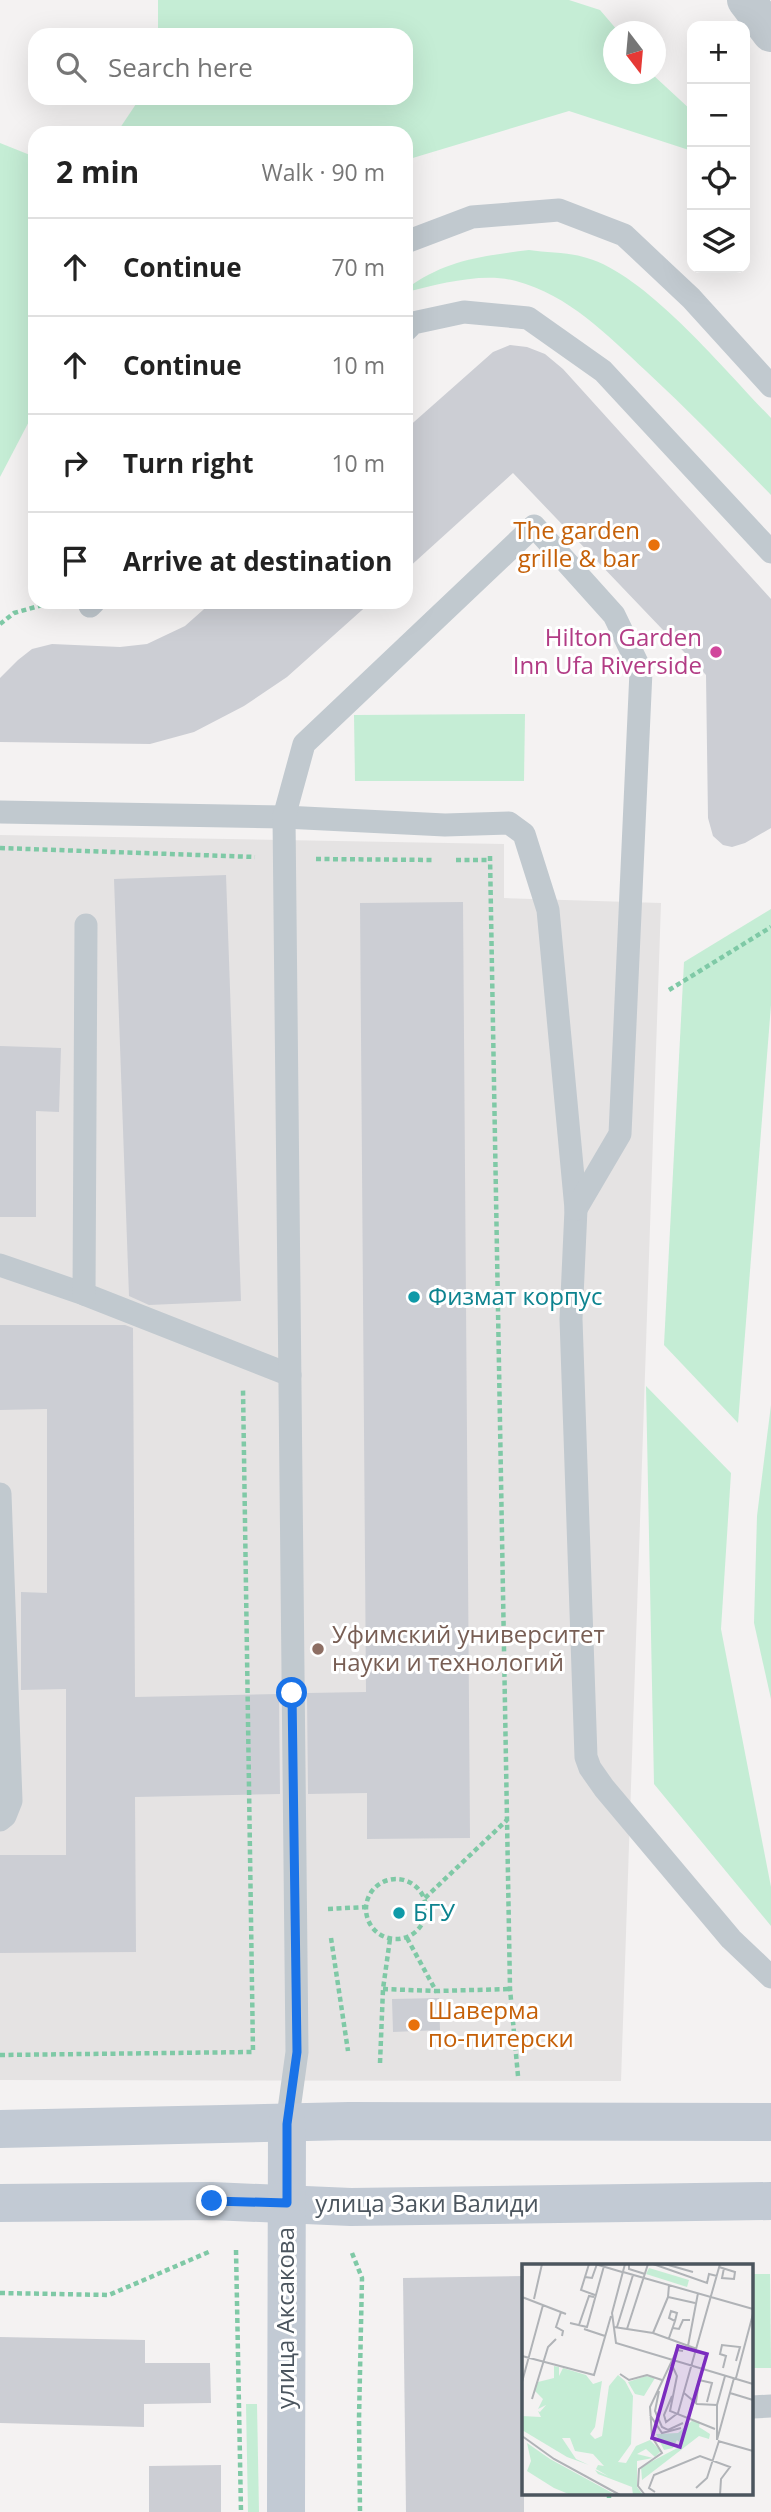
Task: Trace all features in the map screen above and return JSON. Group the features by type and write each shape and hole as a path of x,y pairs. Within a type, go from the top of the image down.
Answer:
{"main road":[{"path":"0,2129 349,2121 771,2122"},
{"name":"улица Аксакова","path":"286,2512 287,2124"},
{"name":"улица Заки Валиди","path":"0,2203 287,2203 351,2207 771,2201"}],"street":[{"path":"746,0 771,33"}],"lane":[{"path":"413,239 472,217 559,210 624,235 691,298 771,386"},
{"path":"413,324 464,312 528,318 603,371 771,552"},
{"path":"287,2124 297,2052 284,817 304,744 534,526 614,615 641,671 620,1134 576,1209"},
{"path":"0,812 284,817 445,825 509,823 524,834 548,910 576,1209 571,1319 586,1757 604,1788 731,1939 771,1977"},
{"path":"83,1294 86,925"},
{"path":"0,1265 83,1294 289,1375"},
{"path":"0,1494 11,1801 5,1816 0,1820"}],"path":[{"path":"0,624 14,613 29,609"},
{"path":"492,825 490,860 510,1989 518,2076"},
{"path":"0,848 286,859 436,860"},
{"path":"450,860 490,860"},
{"path":"669,990 771,926"},
{"path":"0,2055 253,2052 243,1356"},
{"path":"425,1898 508,1819"},
{"path":"391,1879 411,1882 425,1898 427,1908 426,1917 415,1933 407,1938 390,1939 378,1934 372,1927 366,1908 373,1888 391,1879"},
{"path":"326,1896 328,1922"},
{"path":"326,1909 366,1908"},
{"path":"330,1935 348,2051"},
{"path":"407,1938 436,1991"},
{"path":"380,2063 383,1989 390,1939"},
{"path":"383,1989 510,1989"},
{"path":"0,2293 108,2295 211,2250"},
{"path":"236,2250 241,2512"},
{"path":"352,2253 362,2278 360,2512"},
{"path":"609,2494 609,2501"}],"shaded area":[{"name":"Уфимский университет науки и технологий","path":"0,835 504,844 504,898 661,903 621,2081 0,2080"}],"green space":[{"path":"158,0 569,0 600,10 609,21 603,21 603,84 663,84 687,106 687,149 569,111 413,158 413,126 121,126 135,105 413,105 413,28 158,28"},
{"path":"0,143 28,154 28,423 0,477"},
{"path":"529,250 580,256 610,268 660,304 771,418 771,495 617,344 570,306 553,296 516,281 489,278 461,280 413,290 413,284 435,272 480,257"},
{"path":"525,714 524,781 355,781 354,715"},
{"path":"771,909 771,1005 738,1423 664,1345 684,962"},
{"path":"646,1386 731,1473 721,1629 771,1887 771,1926 654,1784"},
{"path":"771,1405 771,1699 754,1623 757,1516"},
{"path":"754,2274 770,2274 771,2368 754,2368"},
{"path":"246,2404 257,2404 259,2512 248,2512"}],"building":[{"path":"510,345 527,347 545,354 563,369 771,599 771,828 745,843 732,847 723,845 713,836 708,818 706,675 513,473 413,564 413,423 493,352"},
{"path":"204,609 363,609 287,677 244,706 194,732 150,744 0,742 0,678 32,649 52,644 120,647 147,644 185,626"},
{"path":"226,875 241,1301 149,1305 129,1296 114,879"},
{"name":"Физмат корпус","path":"463,902 470,1838 367,1839 367,1793 308,1794 307,1693 366,1692 360,903"},
{"path":"0,1046 61,1048 59,1112 36,1111 36,1217 0,1217"},
{"path":"0,1325 125,1325 133,1328 135,1697 279,1694 280,1794 135,1797 136,1952 0,1953 0,1855 66,1855 66,1689 21,1690 21,1592 47,1593 47,1409 0,1410"},
{"path":"439,1998 440,2030 393,2032 392,1999"},
{"path":"522,2276 524,2512 406,2512 403,2278"},
{"path":"0,2337 145,2340 145,2363 210,2363 211,2403 144,2404 144,2427 0,2423"},
{"path":"221,2465 221,2512 149,2512 149,2466"}],"place":[{"name":"The garden grille & bar","path":"654,545"},
{"name":"Hilton Garden Inn Ufa Riverside","path":"716,652"},
{"name":"Физмат корпус","path":"414,1297"},
{"name":"Уфимский университет науки и технологий","path":"318,1649"},
{"name":"БГУ","path":"399,1913"},
{"name":"Шаверма по-питерски","path":"414,2025"}],"route":[{"path":"212,2201 287,2203 287,2124 297,2052 292,1693"}]}
